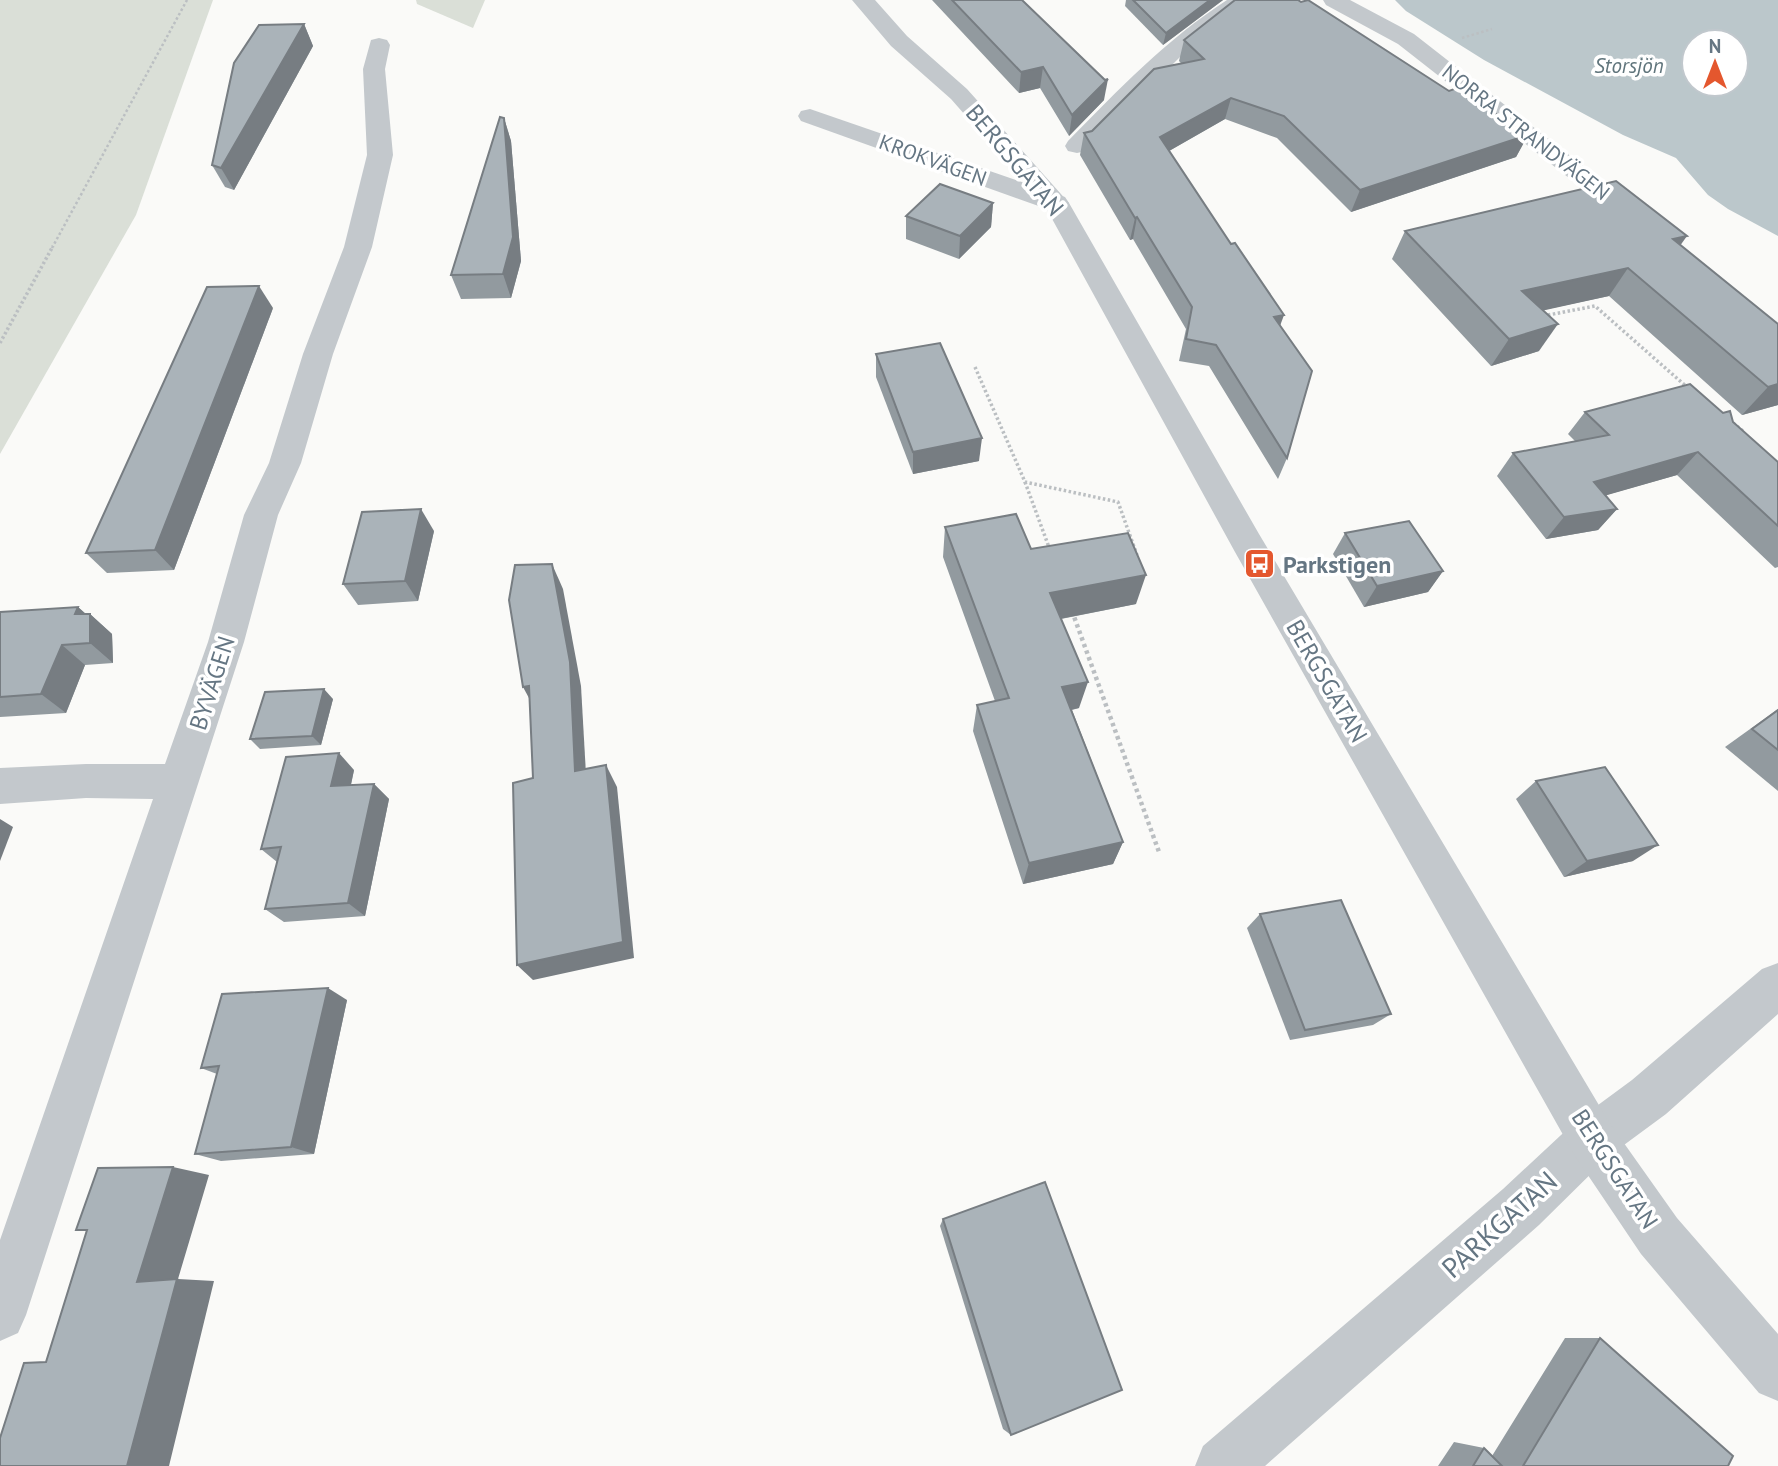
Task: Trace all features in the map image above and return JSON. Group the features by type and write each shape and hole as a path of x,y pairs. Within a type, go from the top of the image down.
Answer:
{"street":[{"name":"BERGSGATAN","path":"863,0 899,41 959,94 1056,203 1247,543 1592,1139 1659,1236 1778,1374"},
{"path":"1077,146 1149,70 1220,13 1241,0"},
{"name":"NORRA STRANDVÄGEN","path":"1334,0 1406,39 1661,237"},
{"name":"BYVÄGEN","path":"0,1315 226,642 261,515 285,463 318,354 358,247 380,155 374,69 379,45"},
{"name":"KROKVÄGEN","path":"810,116 1056,203"},
{"path":"0,786 86,781 179,782"},
{"name":"PARKGATAN","path":"1223,1466 1521,1207 1592,1139 1649,1097 1778,985"}],"path":[{"path":"0,343 187,0"},
{"path":"1452,40 1492,29"},
{"path":"1541,317 1595,306 1692,391 1679,393"},
{"path":"975,367 1025,482 1053,558"},
{"path":"1733,423 1744,430"},
{"path":"1025,482 1118,502 1141,566"},
{"path":"1072,609 1159,852"}],"shaded area":[{"path":"0,0 213,0 136,215 0,454"},
{"path":"416,0 485,0 473,28 417,4"}],"water":[{"name":"Storsjön","path":"1395,0 1778,0 1778,236 1708,195 1676,158 1623,135 1484,60 1406,11"}],"building":[{"path":"952,0 1022,0 1105,80 1108,79 1072,115 1043,67 1021,72"},
{"path":"1133,0 1210,0 1166,33"},
{"path":"1235,0 1308,0 1449,91 1457,88 1528,135 1360,190 1284,116 1231,98 1160,137 1231,244 1235,243 1284,315 1274,317 1312,371 1287,458 1216,345 1186,339 1192,307 1084,133 1092,131 1154,69 1204,59 1184,40"},
{"path":"304,24 221,168 212,165 234,63 259,25"},
{"path":"500,117 504,118 513,237 503,274 451,275"},
{"path":"1616,181 1687,236 1673,239 1778,324 1778,384 1768,387 1628,268 1522,291 1558,324 1509,339 1405,231"},
{"path":"940,184 993,203 960,236 906,216"},
{"path":"259,286 155,550 86,553 207,287"},
{"path":"940,343 982,438 913,452 876,354"},
{"path":"1690,384 1723,413 1730,411 1733,422 1778,462 1778,526 1698,452 1594,482 1617,509 1564,517 1513,453 1609,435 1585,412"},
{"path":"421,509 405,581 343,584 362,512"},
{"path":"1016,514 1031,549 1128,533 1146,575 1050,593 1088,682 1062,687 1123,842 1029,863 977,705 1009,698 945,527"},
{"path":"1409,521 1443,571 1377,586 1345,533"},
{"path":"552,564 570,662 575,771 606,765 623,942 517,965 513,783 533,778 529,686 523,687 509,600 515,565"},
{"path":"78,607 75,614 90,614 90,643 62,645 41,694 0,697 0,612"},
{"path":"324,689 312,736 250,739 265,692"},
{"path":"1778,710 1778,750 1752,729"},
{"path":"339,753 331,786 374,784 348,903 265,909 281,847 261,849 286,757"},
{"path":"1605,767 1658,845 1587,861 1536,781"},
{"path":"1341,900 1391,1014 1305,1030 1260,914"},
{"path":"328,988 291,1147 195,1154 219,1066 201,1068 222,994"},
{"path":"173,1167 137,1282 177,1279 127,1466 0,1466 0,1438 24,1363 46,1362 87,1230 76,1230 98,1168"},
{"path":"1045,1182 1122,1390 1011,1435 943,1219"},
{"path":"1600,1338 1733,1456 1728,1466 1523,1466"},
{"path":"1484,1448 1502,1466 1473,1466"}],"place":[{"name":"Parkstigen","path":"1260,564"}]}
